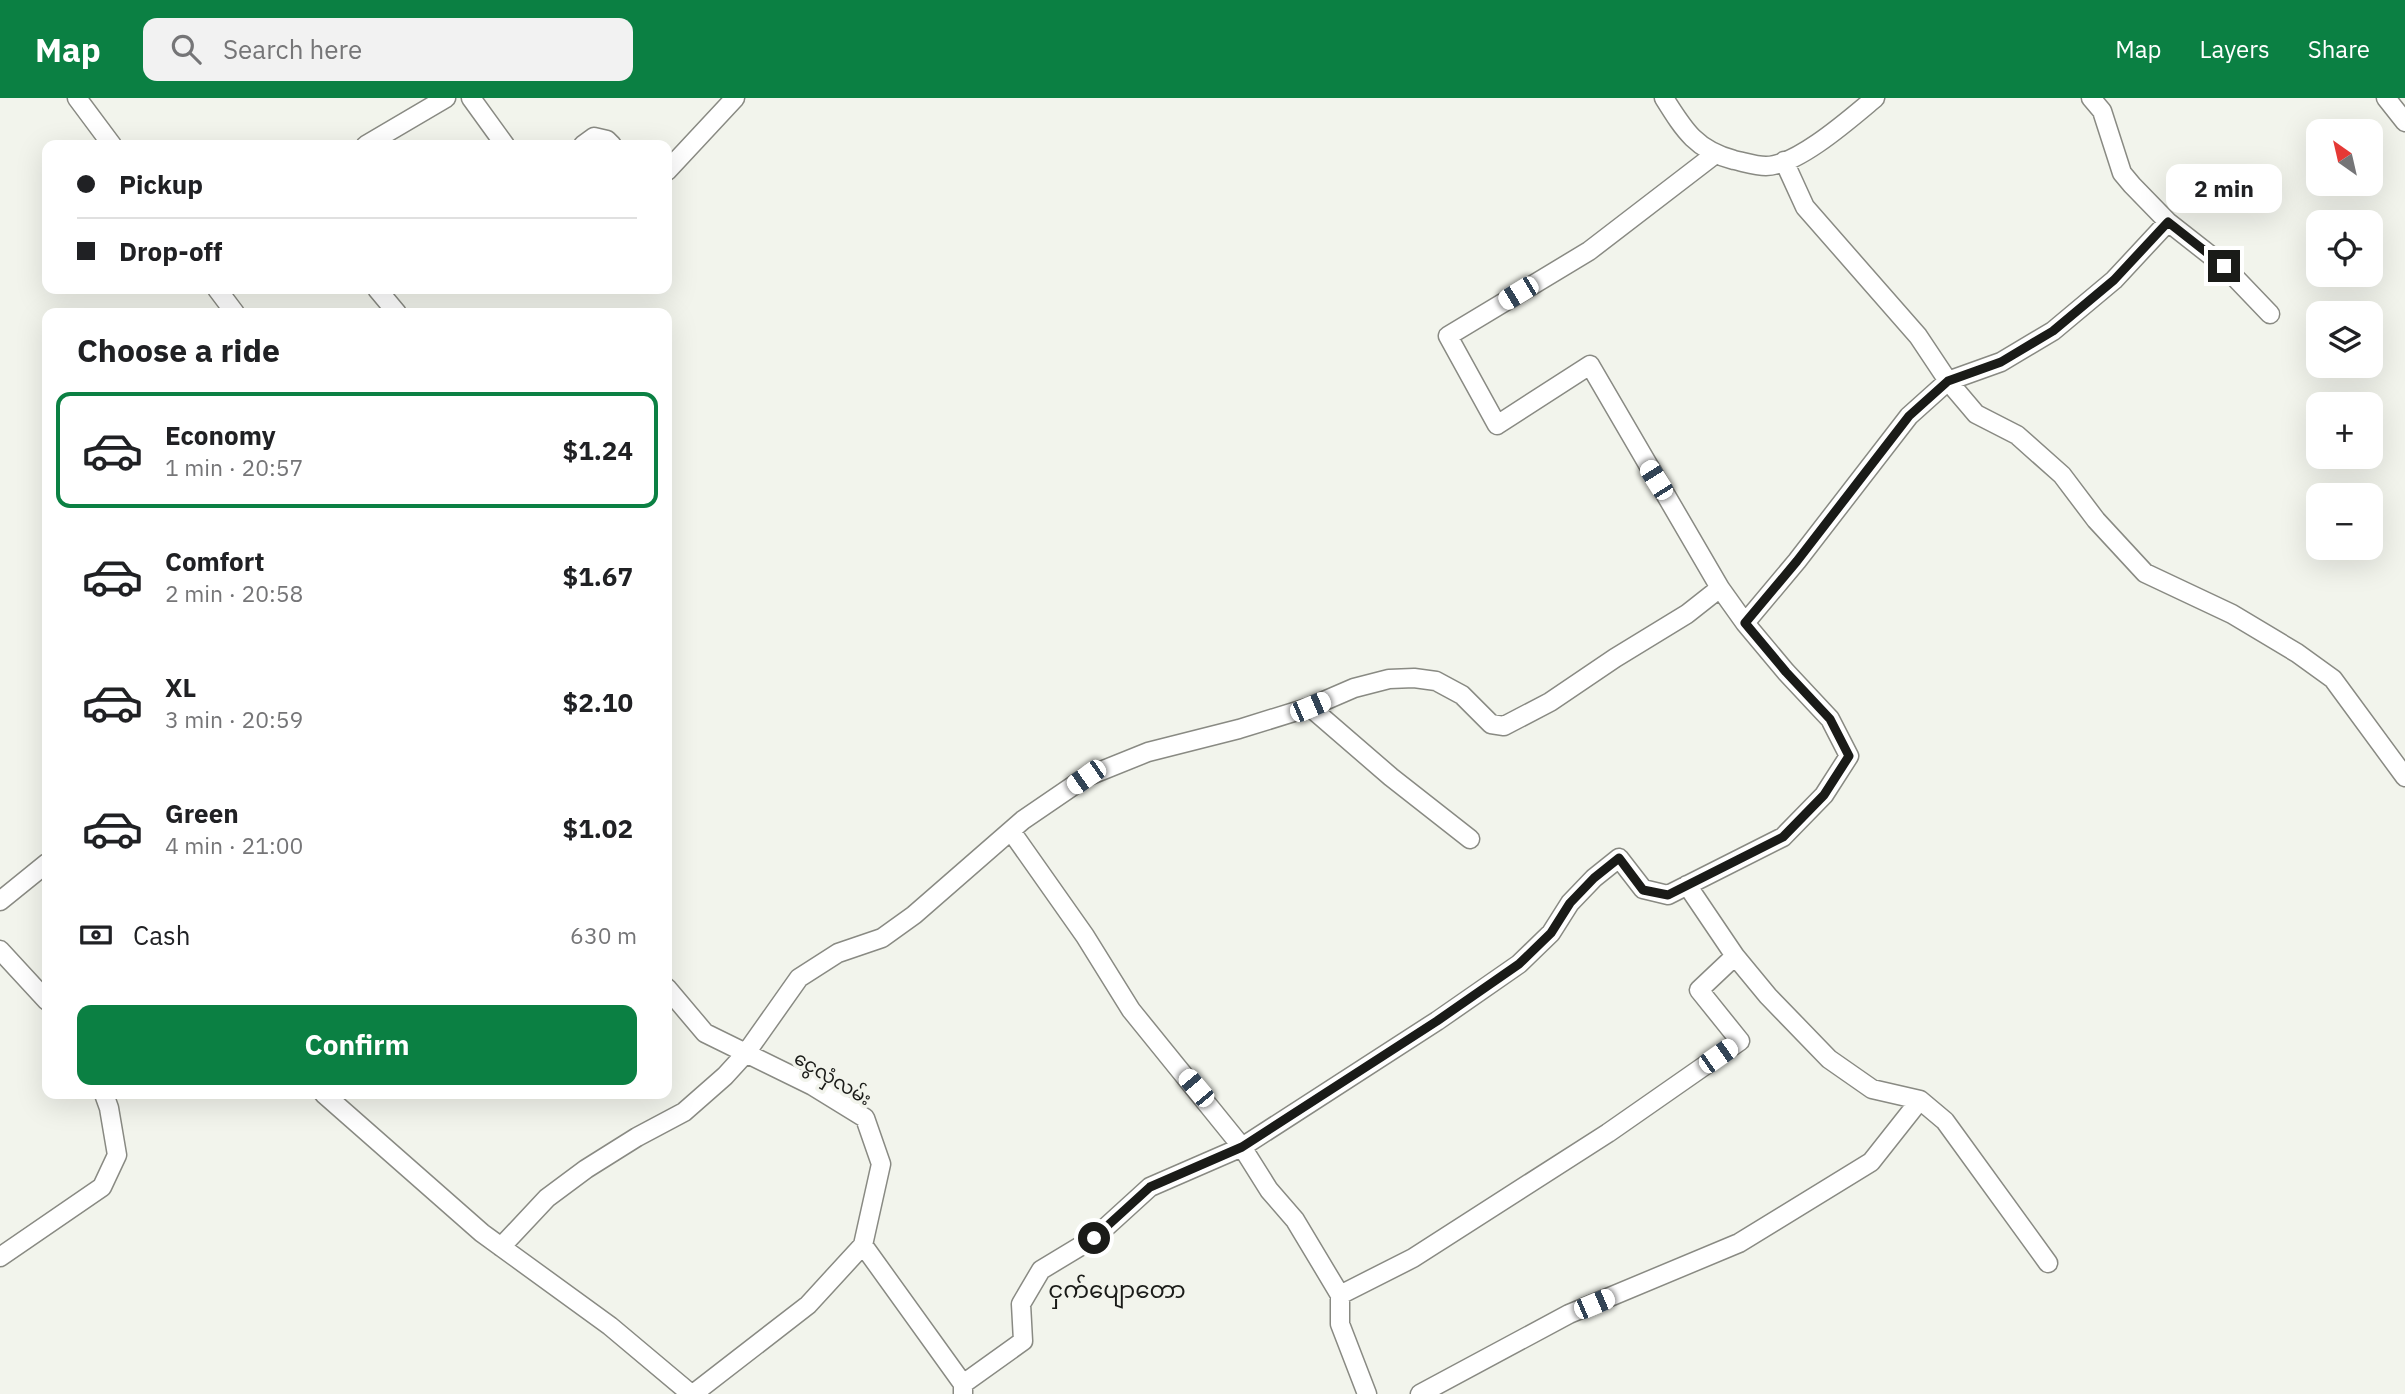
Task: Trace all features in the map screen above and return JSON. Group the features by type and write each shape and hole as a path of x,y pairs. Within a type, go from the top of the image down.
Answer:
{"street":[{"path":"76,98 107,140"},
{"path":"375,140 446,98"},
{"path":"471,98 501,140"},
{"path":"672,166 736,98"},
{"path":"1664,98 1685,131 1714,155 1767,166 1804,152 1838,129 1875,98"},
{"path":"2091,98 2102,111 2122,173 2168,222 2224,266 2270,314"},
{"path":"2386,98 2405,122"},
{"path":"590,140 594,137 607,140"},
{"path":"330,1099 482,1233 610,1326 692,1394 808,1305 863,1245 963,1389 1023,1341 1021,1304 1041,1270 1094,1238 1150,1187 1242,1147 1437,1021 1519,964 1551,933 1570,903 1594,878 1619,858 1643,890 1668,895 1783,837 1824,795 1849,756 1830,719 1786,672 1720,588 1590,365 1497,425 1448,336 1589,250 1714,155"},
{"path":"1784,161 1805,207 1918,336 1948,381 1976,414 2017,435 2062,475 2096,520 2145,573 2232,614 2297,653 2333,679 2405,776"},
{"path":"1745,623 1797,561 1909,416 1948,381 2001,362 2053,331 2114,280 2168,222"},
{"path":"381,294 393,308"},
{"path":"501,1247 547,1198 586,1169 684,1112 725,1076 746,1053 799,978 838,953 882,938 914,915 1011,831 1086,777 1148,752 1239,729 1310,707 1354,688 1389,679 1436,681 1462,695 1491,724 1504,726 1550,702 1615,657 1687,614 1720,588"},
{"path":"1310,707 1391,777 1470,839"},
{"path":"1011,831 1085,936 1131,1010 1242,1147 1269,1191 1295,1220 1340,1295 1340,1324 1367,1394"},
{"path":"0,901 42,867"},
{"path":"1687,885 1735,956 1768,996 1829,1059 1872,1089 1920,1100 1945,1121 2048,1263"},
{"path":"0,950 42,996"},
{"path":"1340,1295 1413,1258 1608,1133 1740,1041 1699,990 1735,956"},
{"name":"ငွေလှံလမ်း","path":"672,994 705,1033 813,1086 865,1118 881,1164 863,1245"},
{"path":"0,1257 102,1187 117,1155 106,1099"},
{"path":"1420,1394 1569,1314 1739,1242 1871,1162 1920,1100"}],"district":[{"name":"ငှက်ပျောတော","path":"1117,1289"}],"route":[{"path":"1094,1238 1150,1187 1242,1147 1437,1021 1519,964 1551,933 1570,903 1594,878 1619,858 1643,890 1668,895 1783,837 1824,795 1849,756 1830,719 1745,623 1771,594 1909,416 1948,381 2001,362 2053,331 2114,280 2168,222 2224,266"}]}
